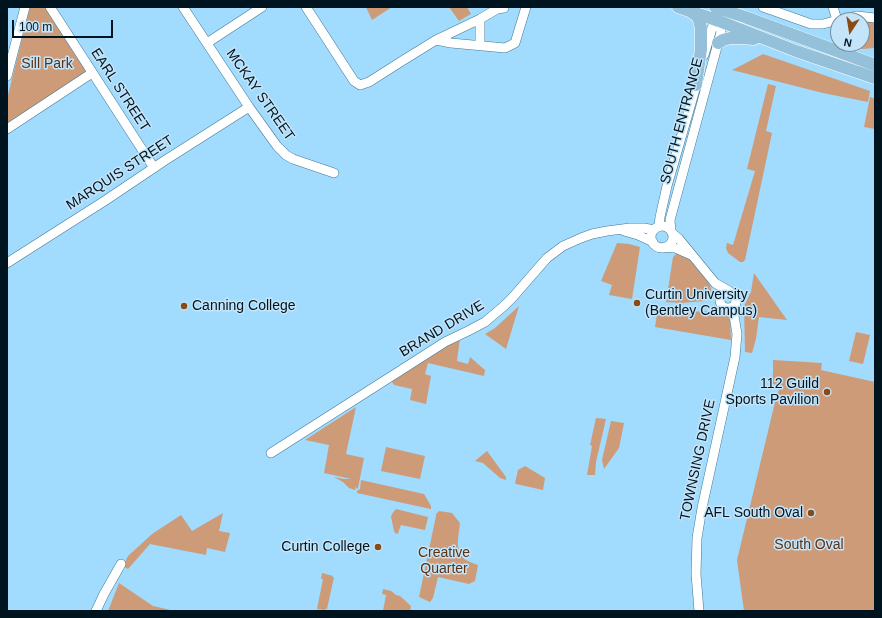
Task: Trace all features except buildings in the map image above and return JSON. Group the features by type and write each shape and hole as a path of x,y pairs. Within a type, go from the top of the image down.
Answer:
{"main road":[{"path":"678,7 691,11 716,15 745,17 875,64"},
{"path":"691,11 697,16 701,28 701,49 696,85"},
{"path":"716,15 796,51"},
{"path":"718,44 723,40 730,38 754,39 796,51 875,78"}],"street":[{"path":"7,76 25,7"},
{"name":"EARL STREET","path":"50,7 154,168"},
{"name":"MCKAY STREET","path":"183,7 277,146 286,155 298,161 334,172"},
{"path":"207,43 262,7"},
{"path":"306,7 354,81 360,85 369,82 436,40 480,19 497,8 504,8"},
{"path":"436,40 451,43 505,48 515,43 526,7"},
{"path":"763,7 811,24 830,22"},
{"name":"SOUTH ENTRANCE","path":"672,232 670,220 721,32 716,15"},
{"name":"SOUTH ENTRANCE","path":"656,228 716,15"},
{"path":"480,19 480,45"},
{"path":"860,59 875,58"},
{"path":"7,129 92,73"},
{"name":"MARQUIS STREET","path":"7,263 249,106"},
{"path":"692,255 675,248 658,246 653,242 651,236 656,228 666,227 672,232 679,239 715,283 734,294 736,299 734,306 727,308"},
{"name":"BRAND DRIVE","path":"271,453 445,342 485,322 504,306 547,258 559,248 592,234 621,230 656,228"},
{"name":"BRAND DRIVE","path":"621,230 638,235 653,242"},
{"path":"664,247 671,242 672,232"},
{"path":"715,283 721,304 734,316"},
{"path":"720,299 720,296 729,292"},
{"name":"TOWNSING DRIVE","path":"699,611 696,566 697,532 735,357 736,334 734,316 736,301"},
{"path":"96,611 121,564"}],"green space":[{"name":"Sill Park","path":"30,7 46,7 84,66 85,72 82,77 8,123 7,99"},
{"path":"366,7 392,7 372,20"},
{"path":"449,7 467,7 471,14 459,21"},
{"path":"870,21 875,23 875,48 870,48"},
{"path":"763,54 870,91 868,102 823,93 732,70"},
{"path":"768,84 776,86 766,131 772,133 745,260 740,262 728,253 726,248 727,243 733,245 755,171 747,169"},
{"path":"870,97 875,99 875,129 864,127"},
{"path":"617,243 640,247 632,299 609,295 612,285 601,281"},
{"path":"678,252 688,258 709,283 712,292 710,297 704,301 681,303 666,302 673,257"},
{"path":"754,273 787,320 759,317 756,339 752,353 745,352 744,306 751,292"},
{"path":"519,306 506,349 485,334 495,328"},
{"path":"664,310 675,312 723,311 730,317 731,340 655,327 657,314"},
{"path":"856,332 870,335 863,364 849,361"},
{"path":"460,338 457,361 468,364 470,357 485,370 484,376 428,363 425,374 431,376 426,404 410,400 412,389 394,385 391,380 424,357"},
{"name":"South Oval","path":"773,360 822,363 821,370 875,382 875,611 744,611 737,560 776,398 780,387 771,383 773,374"},
{"path":"356,407 346,454 364,458 358,488 357,489 356,487 355,490 349,488 343,482 334,477 351,479 324,473 329,445 305,440"},
{"path":"596,418 606,419 596,462 595,475 587,475 592,446 590,445"},
{"path":"611,421 624,423 619,448 604,469 602,460"},
{"path":"386,447 425,456 420,479 381,471"},
{"path":"487,451 506,477 506,480 500,478 483,463 475,461"},
{"path":"525,466 545,478 543,490 515,483 518,470"},
{"path":"361,480 424,494 431,506 431,509 357,493 360,489"},
{"path":"396,509 428,517 425,530 401,525 398,534 395,533 391,517"},
{"name":"Creative Quarter","path":"439,511 452,513 460,523 458,546 460,553 464,559 478,565 475,581 469,584 438,577 433,598 430,602 419,597 436,514"},
{"path":"223,513 219,531 230,533 225,552 207,548 206,555 150,544 128,569 123,566 128,556 152,534 181,515 192,531"},
{"path":"322,573 334,577 327,609 325,610 317,609 323,579 321,579"},
{"path":"119,583 153,606 175,611 108,611"},
{"path":"383,589 400,596 411,606 410,611 383,611 386,595 382,594"}],"place":[{"name":"Curtin University (Bentley Campus)","path":"637,303"},
{"name":"Canning College","path":"184,306"},
{"name":"112 Guild Sports Pavilion","path":"827,392"},
{"name":"AFL South Oval","path":"811,513"},
{"name":"Curtin College","path":"378,547"}]}
